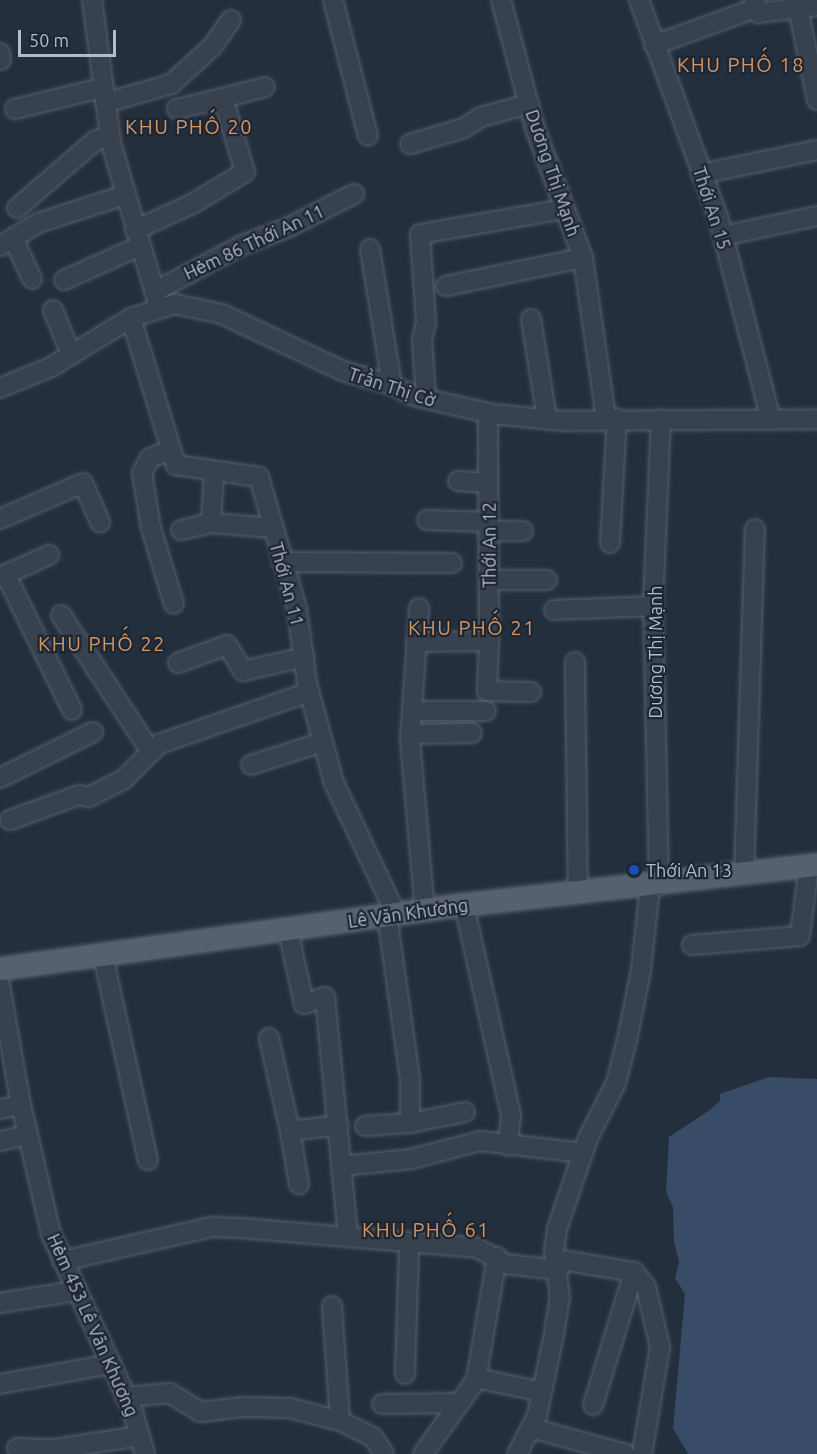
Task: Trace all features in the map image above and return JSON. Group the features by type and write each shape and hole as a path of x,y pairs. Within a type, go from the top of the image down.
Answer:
{"main road":[{"name":"Lê Văn Khương","path":"0,969 464,905 654,886 813,865"}],"street":[{"path":"92,0 110,136 137,238 157,299"},
{"path":"333,0 368,136"},
{"name":"Dương Thị Mạnh","path":"501,0 529,104 583,258 611,418 610,543"},
{"name":"Thới An 15","path":"639,0 723,236 771,420"},
{"path":"654,45 755,4 758,13 817,6"},
{"path":"798,8 817,100"},
{"path":"15,109 171,84 212,48 231,20"},
{"path":"177,109 264,87"},
{"path":"64,280 245,172 223,98"},
{"path":"410,144 464,128 481,117 529,104"},
{"path":"17,208 96,140 110,136"},
{"path":"701,174 817,150"},
{"name":"Hẻm 86 Thới An 11","path":"157,299 240,246 289,227 354,194"},
{"path":"32,279 6,242 38,223 125,195"},
{"path":"426,398 422,340 426,322 420,234 565,209"},
{"path":"723,236 817,216"},
{"path":"370,249 392,385"},
{"path":"446,286 583,258"},
{"name":"Trần Thị Cờ","path":"1,383 51,367 131,318 157,299 222,314 307,357 426,398 488,413 547,419 817,419"},
{"path":"53,310 71,354"},
{"path":"131,318 170,450 150,458 142,473 151,528 174,604"},
{"path":"531,319 547,419"},
{"name":"Thới An 12","path":"488,413 489,641 487,691 531,692"},
{"name":"Dương Thị Mạnh","path":"517,1454 531,1428 542,1392 560,1298 557,1229 583,1153 616,1083 641,970 654,886 653,606 661,419"},
{"name":"Thới An 11","path":"170,450 176,465 214,473 260,477 297,609 309,692 334,783 392,915 410,1079 410,1123"},
{"path":"210,523 214,473"},
{"path":"458,481 488,483"},
{"path":"0,519 83,483 100,522"},
{"path":"427,520 523,531"},
{"path":"181,530 210,523 273,528"},
{"path":"744,874 754,529"},
{"path":"49,555 3,576 72,710"},
{"path":"282,562 452,563"},
{"path":"489,580 547,580"},
{"path":"554,610 653,606"},
{"path":"418,608 410,734 425,911"},
{"path":"61,615 151,752"},
{"path":"416,642 489,641"},
{"path":"178,663 227,645 243,671 303,657"},
{"path":"575,662 578,894"},
{"path":"10,820 70,798 89,797 123,780 159,744 309,692"},
{"path":"412,711 486,711"},
{"path":"0,778 93,732"},
{"path":"410,734 472,733"},
{"path":"251,765 322,742"},
{"path":"692,945 809,935 813,865"},
{"path":"464,905 509,1101 508,1146"},
{"path":"288,930 304,1004 325,998 348,1237"},
{"path":"103,956 148,1160"},
{"name":"Hẻm 453 Lê Văn Khương","path":"0,985 21,1105 51,1234 126,1397 145,1454"},
{"path":"269,1038 290,1131 299,1184"},
{"path":"0,1109 21,1105"},
{"path":"365,1126 410,1123 465,1112"},
{"path":"290,1131 339,1125"},
{"path":"0,1141 28,1135"},
{"path":"342,1166 411,1159 480,1141 583,1153"},
{"path":"62,1261 212,1227 477,1248 506,1264 557,1265 634,1272 646,1287 660,1347 642,1454"},
{"path":"405,1374 409,1244"},
{"path":"423,1454 476,1378 497,1257"},
{"path":"593,1406 634,1272"},
{"path":"0,1303 76,1292"},
{"path":"332,1306 340,1420"},
{"path":"0,1384 111,1364"},
{"path":"476,1378 542,1392"},
{"path":"126,1397 170,1393 200,1412 243,1407 290,1408 340,1420 373,1437 384,1454"},
{"path":"382,1404 460,1403"},
{"path":"531,1428 626,1454"},
{"path":"17,1448 55,1449 140,1436"}],"water":[{"path":"769,1077 817,1079 817,1454 688,1454 673,1428 685,1294 675,1278 679,1262 674,1241 673,1207 666,1192 669,1137 710,1110 720,1101 720,1094"}],"place":[{"name":"Thới An 13","path":"634,870"}],"district":[{"name":"KHU PHỐ 18","path":"741,64"},
{"name":"KHU PHỐ 20","path":"189,126"},
{"name":"KHU PHỐ 21","path":"472,627"},
{"name":"KHU PHỐ 22","path":"102,643"},
{"name":"KHU PHỐ 61","path":"426,1229"}]}
